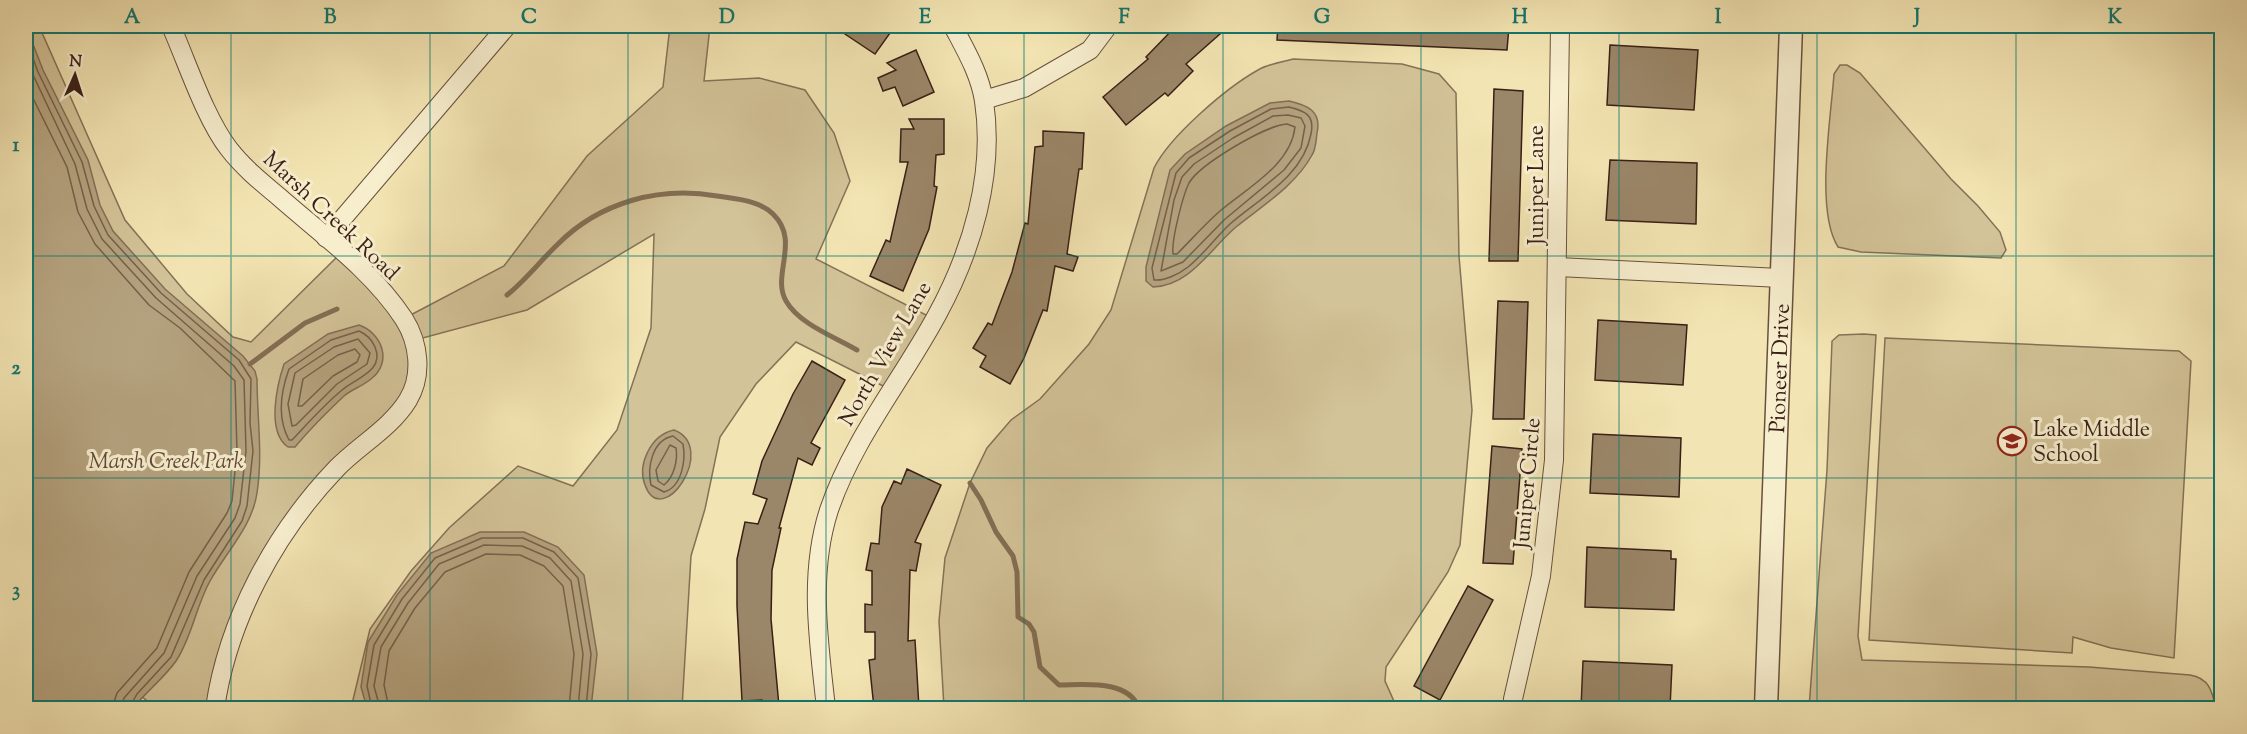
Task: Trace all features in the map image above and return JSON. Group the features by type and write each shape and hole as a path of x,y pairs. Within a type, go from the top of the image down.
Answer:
{"street":[{"name":"Marsh Creek Road","path":"171,26 216,126 228,147 247,170 359,266 403,319 415,340 418,365 408,400 396,415 346,459 318,488 264,568 234,636 215,708"},
{"path":"326,238 507,26"},
{"name":"North View Lane","path":"826,708 816,597 819,559 829,511 849,463 938,314 958,270 984,182 986,142 984,100 972,62 953,26"},
{"path":"984,100 1024,88 1090,50 1108,26"},
{"name":"Juniper Lane","path":"1560,26 1558,267 1781,278"},
{"name":"Pioneer Drive","path":"1766,708 1791,26"},
{"name":"Juniper Circle","path":"1513,699 1541,576 1548,518 1557,405 1558,267"}],"green space":[{"path":"26,26 39,26 125,220 187,294 233,337 251,342 342,252 403,319 504,266 587,156 663,87 670,26 710,26 704,81 759,78 805,90 834,133 850,181 816,259 934,319 891,390 796,342 756,384 720,437 705,509 691,556 682,708 351,708 370,629 411,571 449,528 518,466 573,486 617,430 651,328 654,234 527,310 415,340 414,385 346,459 264,568 215,708 157,708 142,697 133,708 26,708"},
{"path":"1293,59 1402,64 1439,74 1456,93 1459,256 1472,410 1460,545 1448,572 1386,667 1385,681 1397,708 944,708 939,621 945,558 970,483 987,448 1011,420 1040,399 1089,344 1111,310 1154,168 1172,142 1230,88 1262,68"},
{"path":"1840,65 1847,65 1860,73 2000,232 2006,250 2001,258 1861,252 1838,247 1831,231 1827,211 1826,164 1834,74"},
{"path":"1839,335 1876,335 1858,636 1862,660 2089,667 2190,675 2206,682 2216,708 1809,708 1827,470 1832,341"},
{"path":"1885,338 2179,351 2191,361 2174,658 2111,648 2073,637 2072,653 1869,640"}],"water":[{"name":"Marsh Creek Park","path":"26,26 43,70 88,160 100,205 113,231 165,289 243,356 255,371 257,379 260,464 257,493 250,517 210,581 176,661 133,708 26,708"},
{"path":"1289,101 1312,110 1317,119 1315,147 1305,166 1288,185 1236,227 1189,273 1166,285 1153,287 1146,281 1146,267 1170,170 1185,154 1226,126 1270,103"},
{"path":"359,325 374,334 379,341 383,357 378,372 344,396 295,447 288,447 281,440 275,420 276,396 284,364 328,334"},
{"path":"674,430 686,439 691,452 689,467 683,482 674,493 663,499 653,497 643,477 645,460 653,444 666,433"},
{"path":"480,532 524,532 558,547 584,575 597,654 591,708 367,708 361,687 368,642 397,595 431,553"}],"building":[{"path":"833,26 895,26 875,54"},
{"path":"1176,26 1229,26 1186,64 1193,71 1168,96 1165,93 1126,125 1103,97 1148,59 1146,57"},
{"path":"1278,26 1509,26 1507,50 1277,40"},
{"path":"1610,45 1698,50 1694,110 1607,105"},
{"path":"916,50 934,92 903,106 895,87 883,91 878,78 896,70 887,63"},
{"path":"1494,89 1523,91 1518,261 1489,261"},
{"path":"909,119 944,119 944,154 936,155 934,186 937,187 929,229 903,291 870,276 886,240 890,242 908,162 900,162 901,129 914,129"},
{"path":"1043,131 1084,133 1082,169 1079,169 1067,254 1078,257 1073,271 1055,266 1047,311 1043,310 1024,358 1010,384 980,367 986,356 973,348 988,323 992,325 1012,272 1025,223 1028,224 1035,147 1043,146"},
{"path":"1610,160 1697,163 1696,224 1606,220"},
{"path":"1498,301 1528,302 1524,419 1493,419"},
{"path":"1598,320 1687,325 1683,385 1595,380"},
{"path":"812,361 845,380 811,443 820,448 812,465 798,458 779,528 781,528 772,570 771,619 779,706 761,708 762,700 742,701 737,559 745,522 758,524 767,499 753,494 762,461 793,394"},
{"path":"1593,434 1681,438 1679,497 1590,493"},
{"path":"1492,446 1522,449 1513,564 1483,563"},
{"path":"907,469 941,485 915,542 921,544 916,571 910,570 908,641 915,640 919,708 874,708 869,660 875,659 875,632 865,632 865,604 872,605 872,571 866,570 871,543 879,544 882,507 894,481 901,484"},
{"path":"1587,547 1671,551 1671,559 1676,559 1674,610 1585,607"},
{"path":"1468,586 1493,600 1440,700 1414,686"},
{"path":"1583,661 1672,665 1670,708 1581,708"}],"waterway":[{"path":"507,295 575,229 611,208 632,200 674,193 695,193 732,198 767,209 781,224 785,235 782,291 792,309 808,323 857,350"},
{"path":"250,364 305,323 337,309"},
{"path":"970,483 996,532 1013,556 1017,572 1018,617 1029,624 1034,632 1040,667 1059,685 1104,686 1125,692 1139,708"}],"place":[{"name":"Lake Middle School","path":"2012,441"}]}
